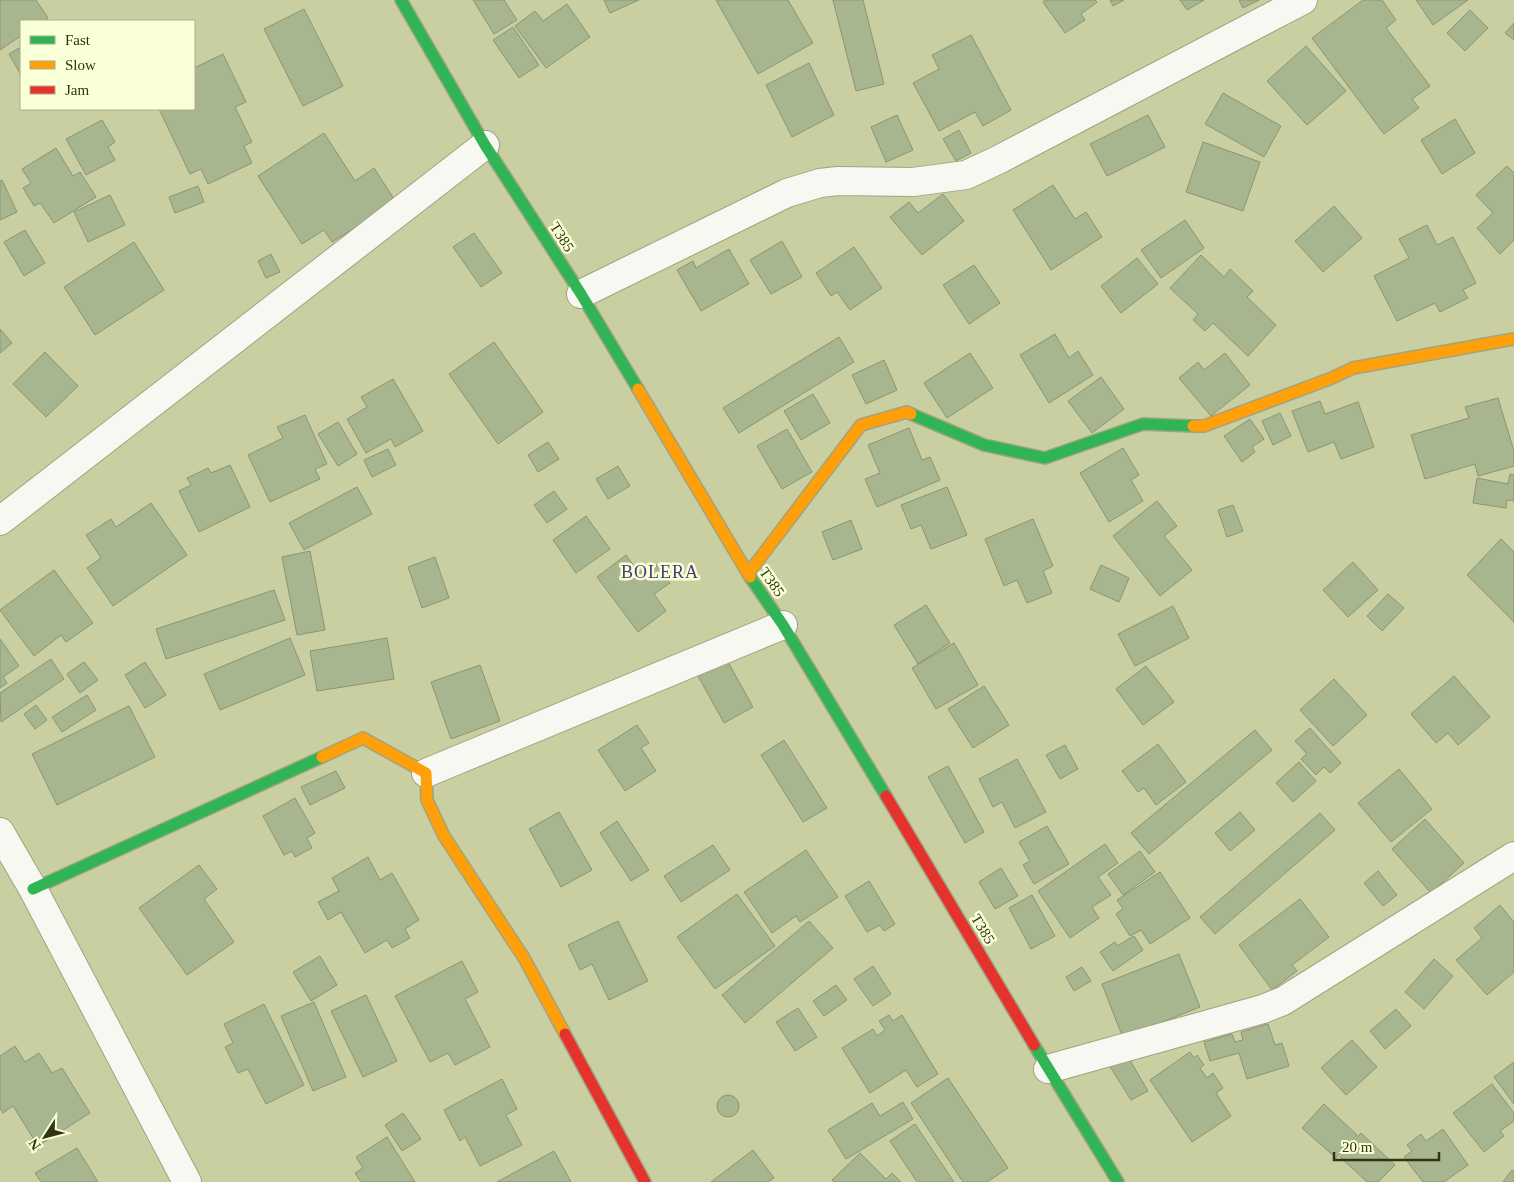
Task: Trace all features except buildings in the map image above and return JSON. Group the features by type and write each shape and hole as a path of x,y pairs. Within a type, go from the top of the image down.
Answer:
{"street":[{"name":"T385","path":"401,0 485,145 581,294 748,574 783,625 1048,1069 1118,1182"},
{"path":"581,294 787,193 820,183 838,181 913,182 966,175 1303,0"},
{"path":"0,521 485,145"},
{"path":"748,574 861,425 907,412 984,445 1045,458 1143,424 1204,426 1332,378 1353,368 1514,339"},
{"path":"426,773 783,625"},
{"path":"33,889 363,738 426,773"},
{"path":"426,773 427,800 444,836 524,958 645,1182"},
{"path":"0,832 33,889 187,1182"},
{"path":"1048,1069 1263,1009 1283,1001 1514,856"}],"traffic: fast":[{"path":"401,0 485,145 581,294 638,389"},
{"path":"911,414 984,445 1045,458 1143,424 1193,426"},
{"path":"750,577 783,625 886,796"},
{"path":"33,889 322,757"},
{"path":"1034,1045 1118,1182"}],"traffic: slow":[{"path":"1193,426 1204,426 1332,378 1353,368 1514,339"},
{"path":"638,389 750,577"},
{"path":"748,574 861,425 907,412 911,414"},
{"path":"322,757 363,738 426,773 427,800 444,836 524,958 565,1034"}],"traffic: jam":[{"path":"886,796 1034,1045"},
{"path":"565,1034 645,1182"}],"district":[{"name":"BOLERA","path":"660,572"}]}
